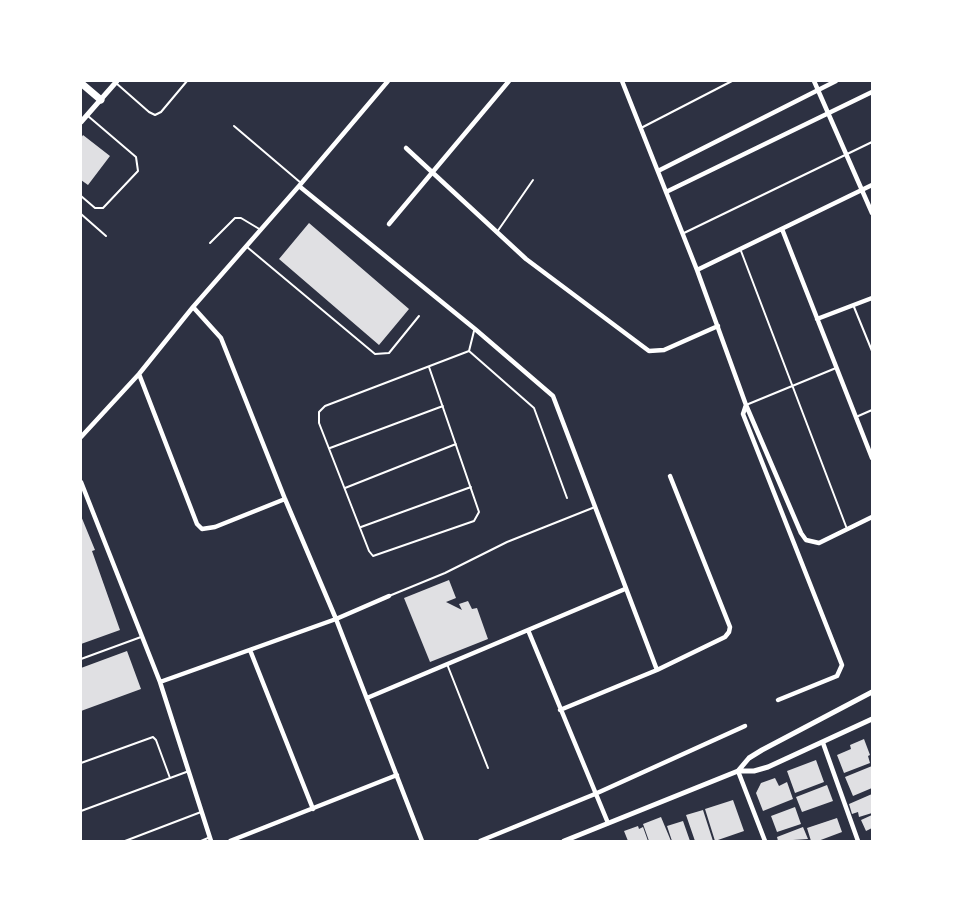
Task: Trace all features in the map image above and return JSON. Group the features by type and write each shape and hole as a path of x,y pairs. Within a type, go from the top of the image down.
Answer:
{"highway":[{"path":"81,83 101,100"}],"street":[{"path":"81,437 139,374 192,307 247,247 388,81"},
{"path":"389,224 509,81"},
{"path":"629,81 623,83 718,326 746,405 801,533 806,540 819,543 872,517"},
{"path":"814,81 872,213"},
{"path":"658,171 836,81"},
{"path":"81,122 116,82"},
{"path":"666,192 872,92"},
{"path":"406,148 526,259 649,351 664,350 718,326"},
{"path":"300,185 553,396 657,670"},
{"path":"696,270 872,185"},
{"path":"782,229 872,458"},
{"path":"818,318 872,298"},
{"path":"192,307 220,338 336,619 422,841"},
{"path":"139,374 197,524 202,528 215,527 285,499"},
{"path":"746,405 743,414 842,665 837,676 778,700"},
{"path":"560,710 657,670 725,637 730,632 730,627 670,476"},
{"path":"81,482 160,682 211,839"},
{"path":"367,698 625,589"},
{"path":"160,682 336,619 389,596"},
{"path":"528,630 608,823"},
{"path":"250,650 312,808"},
{"path":"738,771 749,758 762,750 872,692"},
{"path":"564,841 738,771 754,771 823,743 872,719"},
{"path":"480,841 595,794 745,726"},
{"path":"823,743 858,841"},
{"path":"738,771 765,841"},
{"path":"230,841 397,775"}],"lane":[{"path":"116,82 149,112 155,115 161,112 187,81"},
{"path":"641,128 732,81"},
{"path":"81,196 95,208 103,208 138,172 136,157 87,115"},
{"path":"234,126 300,185"},
{"path":"682,234 872,142"},
{"path":"497,232 533,180"},
{"path":"81,214 106,236"},
{"path":"210,243 235,218 241,218 261,230"},
{"path":"247,247 375,354 389,353 419,316"},
{"path":"740,249 847,529"},
{"path":"854,305 872,351"},
{"path":"469,351 475,329"},
{"path":"428,367 479,512 474,522 373,556 369,551 319,422 320,412 325,406 469,351"},
{"path":"469,351 534,408 567,498"},
{"path":"746,405 836,368"},
{"path":"330,448 443,406"},
{"path":"856,417 872,410"},
{"path":"345,488 456,444"},
{"path":"361,527 471,487"},
{"path":"389,596 446,572 507,542 595,507"},
{"path":"81,659 142,637"},
{"path":"447,664 488,768"},
{"path":"81,763 153,736 170,778"},
{"path":"81,811 189,771"},
{"path":"125,841 201,812"},
{"path":"201,841 211,839"}],"building":[{"path":"83,135 110,156 88,185 81,180 81,138"},
{"path":"309,223 409,309 379,345 279,259"},
{"path":"81,516 95,550 92,551 120,630 81,644"},
{"path":"449,580 456,598 446,602 462,610 459,604 468,601 472,609 477,608 488,639 430,662 404,598"},
{"path":"127,651 141,689 81,711 81,668"},
{"path":"864,739 870,755 868,756 870,763 844,773 837,755 851,749 850,745"},
{"path":"816,760 824,782 795,793 787,771"},
{"path":"872,766 872,788 853,796 845,777"},
{"path":"775,778 779,786 787,782 793,799 763,811 756,793 761,783"},
{"path":"827,785 833,801 802,812 796,797"},
{"path":"872,794 872,813 859,817 858,812 852,814 849,804"},
{"path":"733,800 744,831 715,841 705,809"},
{"path":"795,807 801,824 777,832 771,816"},
{"path":"703,810 713,841 695,841 686,815"},
{"path":"872,815 872,828 866,831 861,820"},
{"path":"661,817 671,841 649,841 643,824"},
{"path":"837,818 842,832 818,841 811,841 807,828"},
{"path":"683,821 690,841 672,841 667,826"},
{"path":"638,826 639,829 643,827 648,841 628,841 624,831"},
{"path":"803,827 808,839 778,841 777,837"}]}
